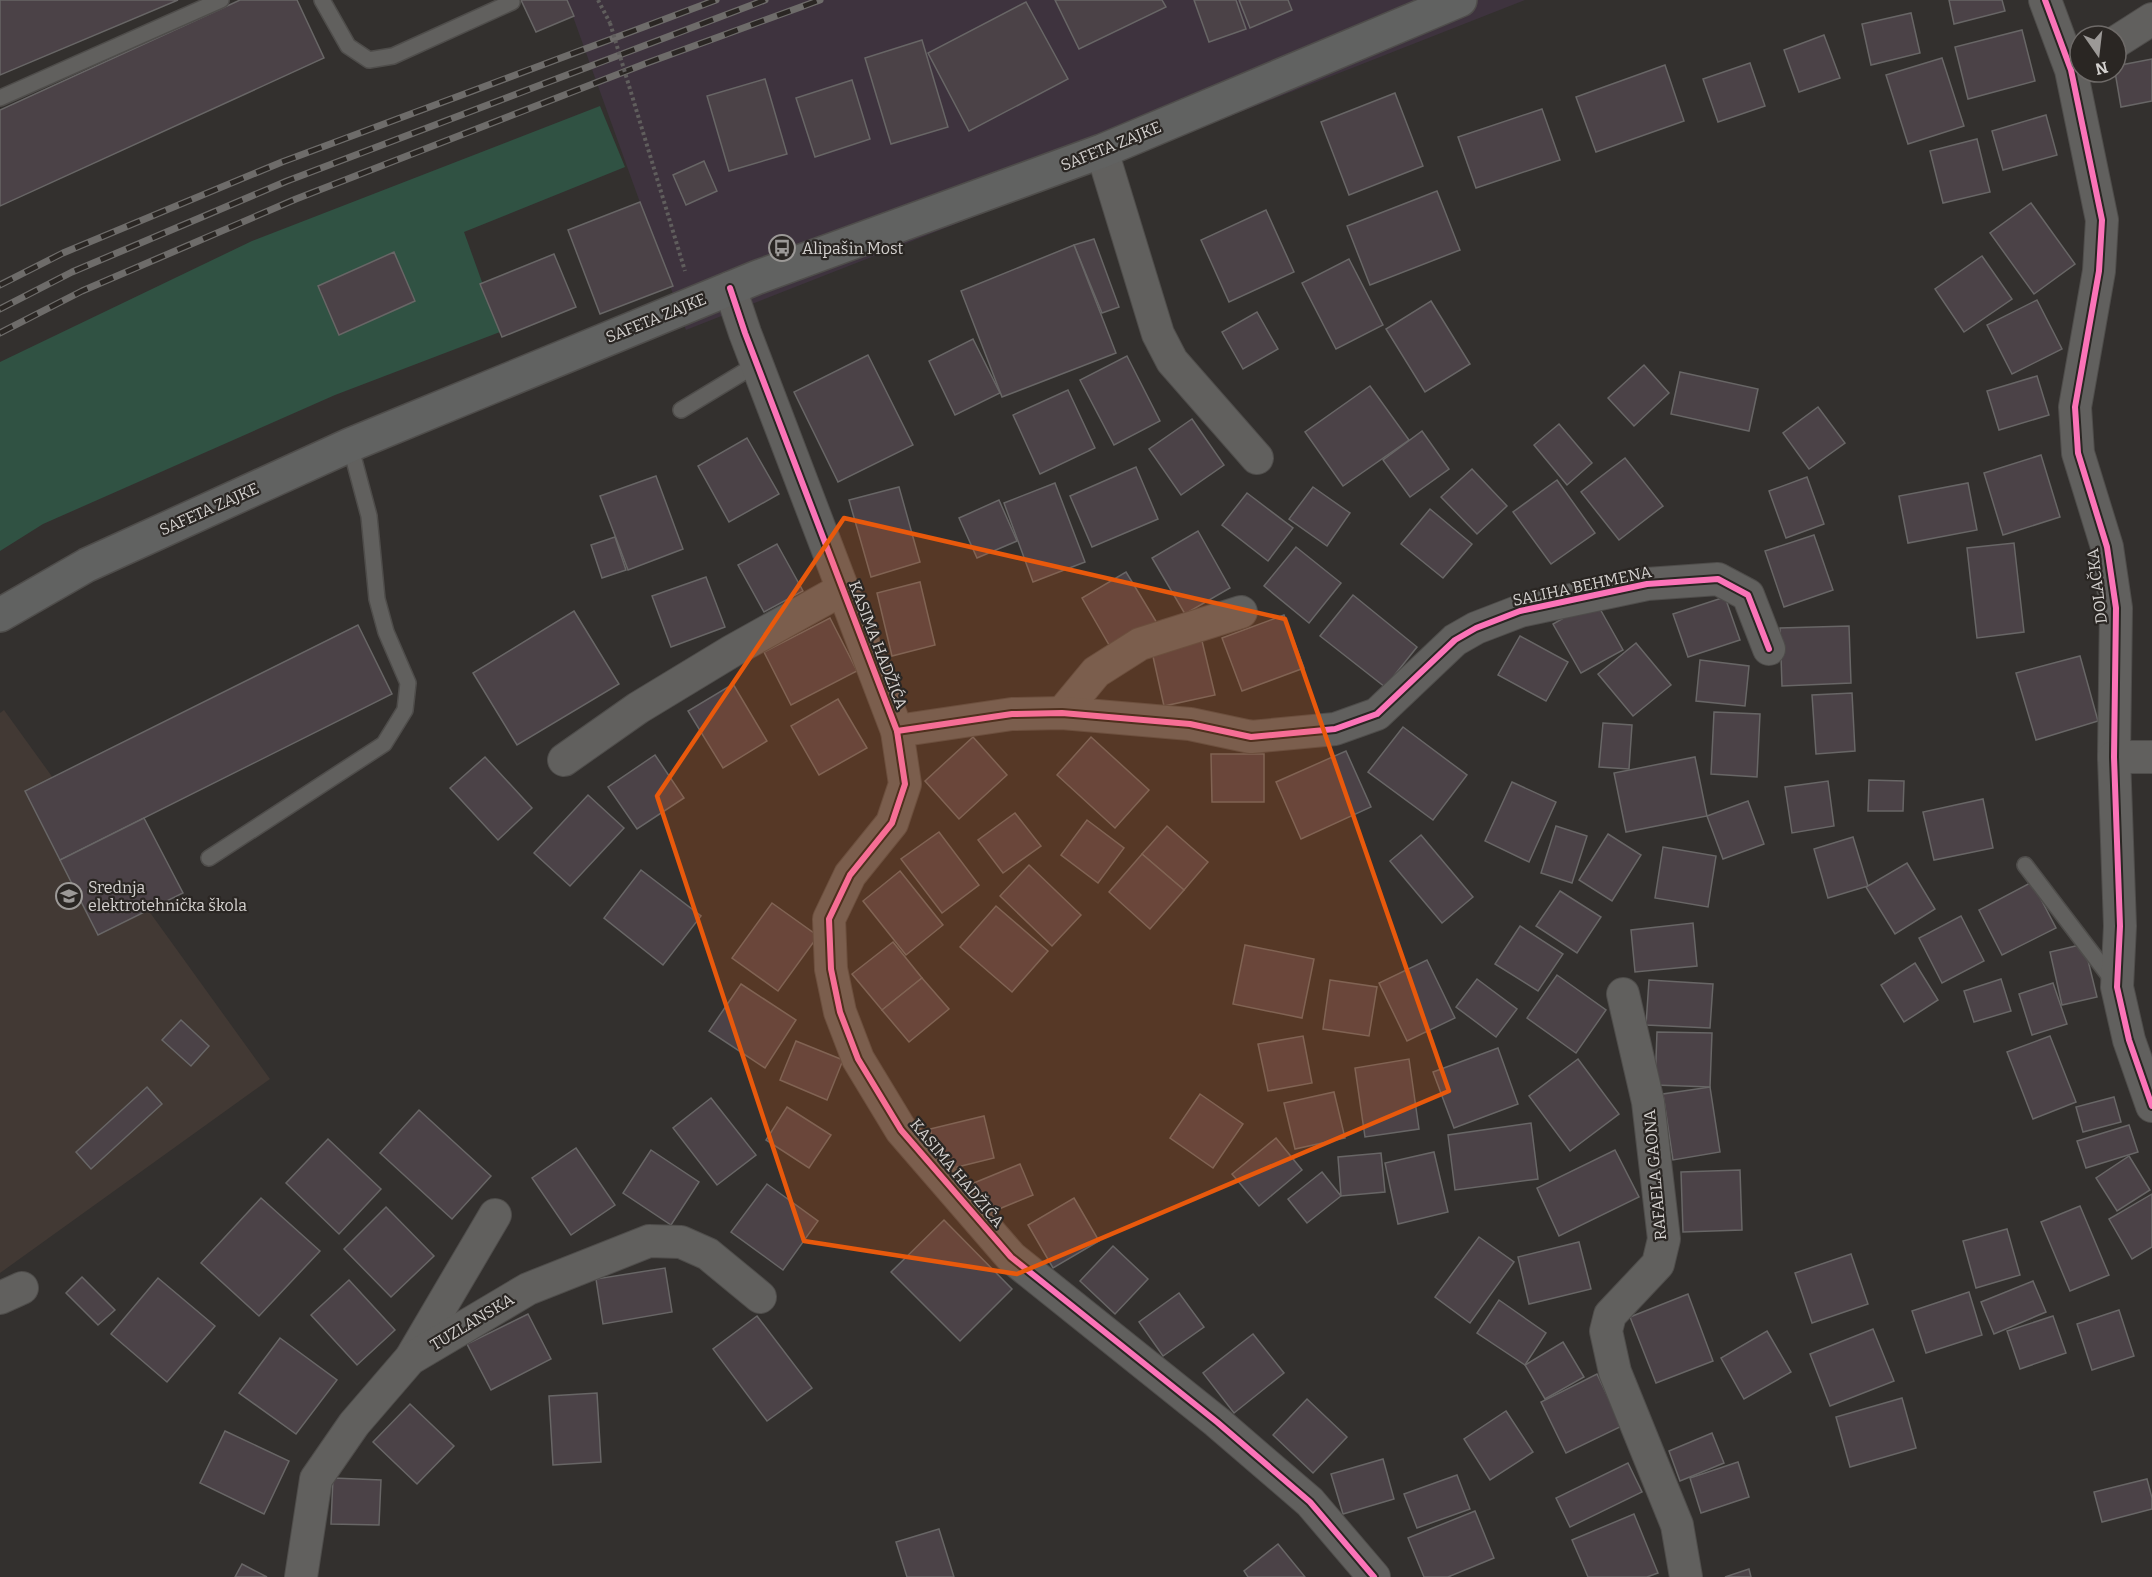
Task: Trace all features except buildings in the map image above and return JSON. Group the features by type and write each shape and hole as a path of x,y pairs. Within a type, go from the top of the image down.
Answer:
{"main road":[{"name":"SAFETA ZAJKE","path":"0,615 87,565 351,445 730,288 1102,151 1460,0"}],"street":[{"name":"DOLAČKA","path":"2045,0 2068,50"},
{"path":"2128,34 2152,19"},
{"name":"DOLAČKA","path":"2079,84 2102,220 2099,270 2075,407 2078,453 2107,547 2116,608 2114,757 2119,876 2117,987 2129,1040 2152,1106"},
{"path":"1102,151 1158,334 1172,361 1257,458"},
{"name":"KASIMA HADŽIĆA","path":"730,288 897,731 905,784 892,823 850,875 829,919 831,969 838,1001 858,1059 901,1130 1011,1257 1217,1422 1310,1502 1374,1577"},
{"name":"SALIHA BEHMENA","path":"897,731 1012,714 1062,713 1190,724 1251,737 1335,729 1377,714 1455,640 1476,628 1520,610 1647,584 1718,579 1748,595 1769,649"},
{"path":"564,760 647,702 843,589"},
{"path":"1062,713 1096,672 1140,644 1240,612"},
{"path":"2114,757 2152,757"},
{"name":"RAFAELA GAONA","path":"1623,994 1648,1102 1664,1239 1658,1264 1610,1315 1606,1331 1615,1372 1677,1525 1686,1577"},
{"path":"410,1359 495,1215"},
{"name":"TUZLANSKA","path":"301,1577 316,1479 354,1424 410,1359 528,1289 649,1241 681,1242 708,1254 760,1297"}],"lane":[{"path":"0,98 221,0"},
{"path":"322,0 348,46 369,60 393,56 512,2"},
{"path":"681,410 757,364"},
{"path":"209,858 384,744 405,710 408,683 386,632 377,599 369,516 351,445"},
{"path":"2025,865 2117,987"}],"path":[{"path":"598,0 610,23 685,272"}],"highlighted area":[{"path":"844,518 1285,619 1449,1091 1017,1274 804,1241 657,796"}],"shaded area":[{"path":"567,0 1525,0 686,330"},
{"name":"Srednja elektrotehnička škola","path":"4,710 270,1079 0,1273 0,713"}],"green space":[{"path":"600,106 625,167 464,232 500,332 335,395 43,524 0,551 0,362 252,241"}],"railway":[{"path":"0,285 63,253 282,162 716,0"},
{"path":"0,309 72,272 287,181 765,0"},
{"path":"0,333 82,291 296,199 647,63 820,0"}],"cycle path":[{"path":"2045,0 2071,70 2102,220 2099,271 2075,407 2078,453 2107,547 2116,608 2114,757 2120,926 2117,987 2129,1040 2152,1106"},
{"path":"730,288 745,333 897,731 905,784 892,823 850,875 829,919 831,969 840,1012 858,1059 901,1130 1011,1257 1217,1422 1310,1502 1374,1577"},
{"path":"897,731 1012,714 1062,713 1190,724 1251,737 1335,729 1377,714 1455,640 1476,628 1520,611 1647,584 1718,579 1748,595 1769,649"}],"place":[{"name":"Alipašin Most","path":"782,248"},
{"name":"Srednja elektrotehnička škola","path":"69,896"}]}
